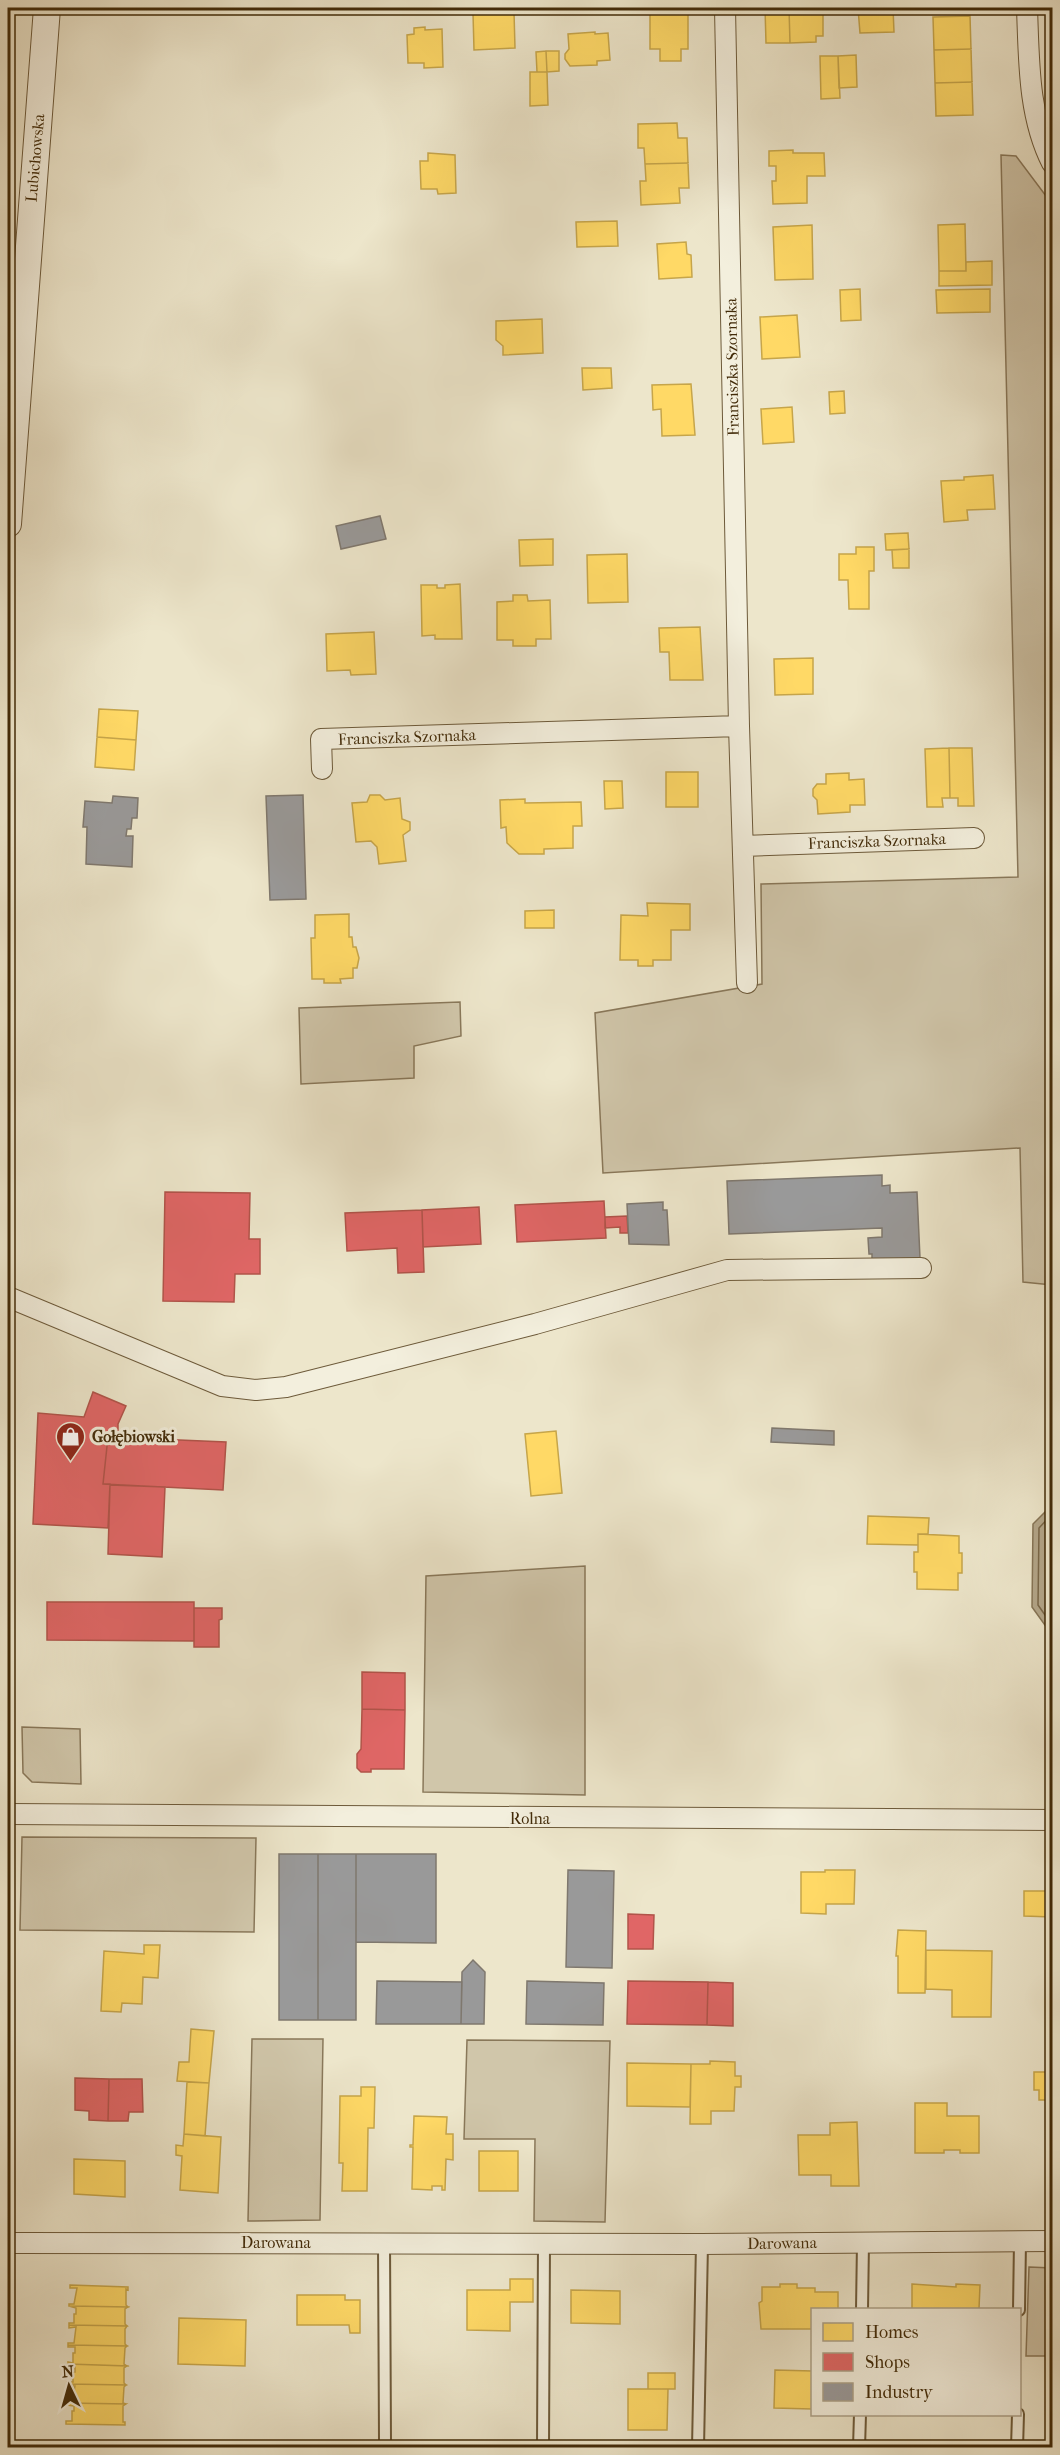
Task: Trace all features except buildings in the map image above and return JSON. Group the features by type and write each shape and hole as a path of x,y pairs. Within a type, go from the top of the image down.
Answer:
{"street":[{"name":"Lubichowska","path":"8,524 13,351 46,8"},
{"name":"Franciszka Szornaka","path":"725,8 739,726 747,983"},
{"path":"1027,8 1030,81 1045,148 1053,163"},
{"name":"Franciszka Szornaka","path":"322,769 321,740 739,726"},
{"name":"Franciszka Szornaka","path":"743,846 974,838"},
{"path":"8,1297 222,1386 256,1390 297,1384 535,1324 727,1270 921,1268"},
{"name":"Rolna","path":"8,1814 1053,1820"},
{"name":"Darowana","path":"8,2243 702,2244 1053,2241"}],"lane":[{"path":"1019,2308 1020,2241"},
{"path":"384,2242 385,2441"},
{"path":"862,2308 863,2242"},
{"path":"543,2448 544,2243"},
{"path":"698,2448 702,2244"},
{"path":"860,2416 860,2448"},
{"path":"1017,2448 1018,2416"}],"shaded area":[{"path":"1001,155 1016,156 1052,204 1052,1285 1023,1282 1020,1148 603,1173 595,1013 762,984 761,884 1018,877"},
{"path":"460,1002 461,1036 414,1046 414,1078 301,1084 299,1008"},
{"path":"585,1566 585,1795 423,1792 426,1576"},
{"path":"22,1727 80,1729 81,1784 32,1782 23,1773"},
{"path":"22,1837 256,1838 254,1932 20,1930"},
{"path":"252,2039 323,2039 320,2220 248,2221"},
{"path":"467,2040 610,2041 605,2222 534,2221 535,2139 464,2139"},
{"path":"1029,2267 1052,2268 1052,2356 1026,2356"},
{"path":"877,2443 996,2443 997,2447 877,2448"}],"water":[{"path":"1052,1507 1052,1635 1032,1607 1033,1524"}],"place":[{"name":"Gołębiowski","path":"71,1462"}]}
